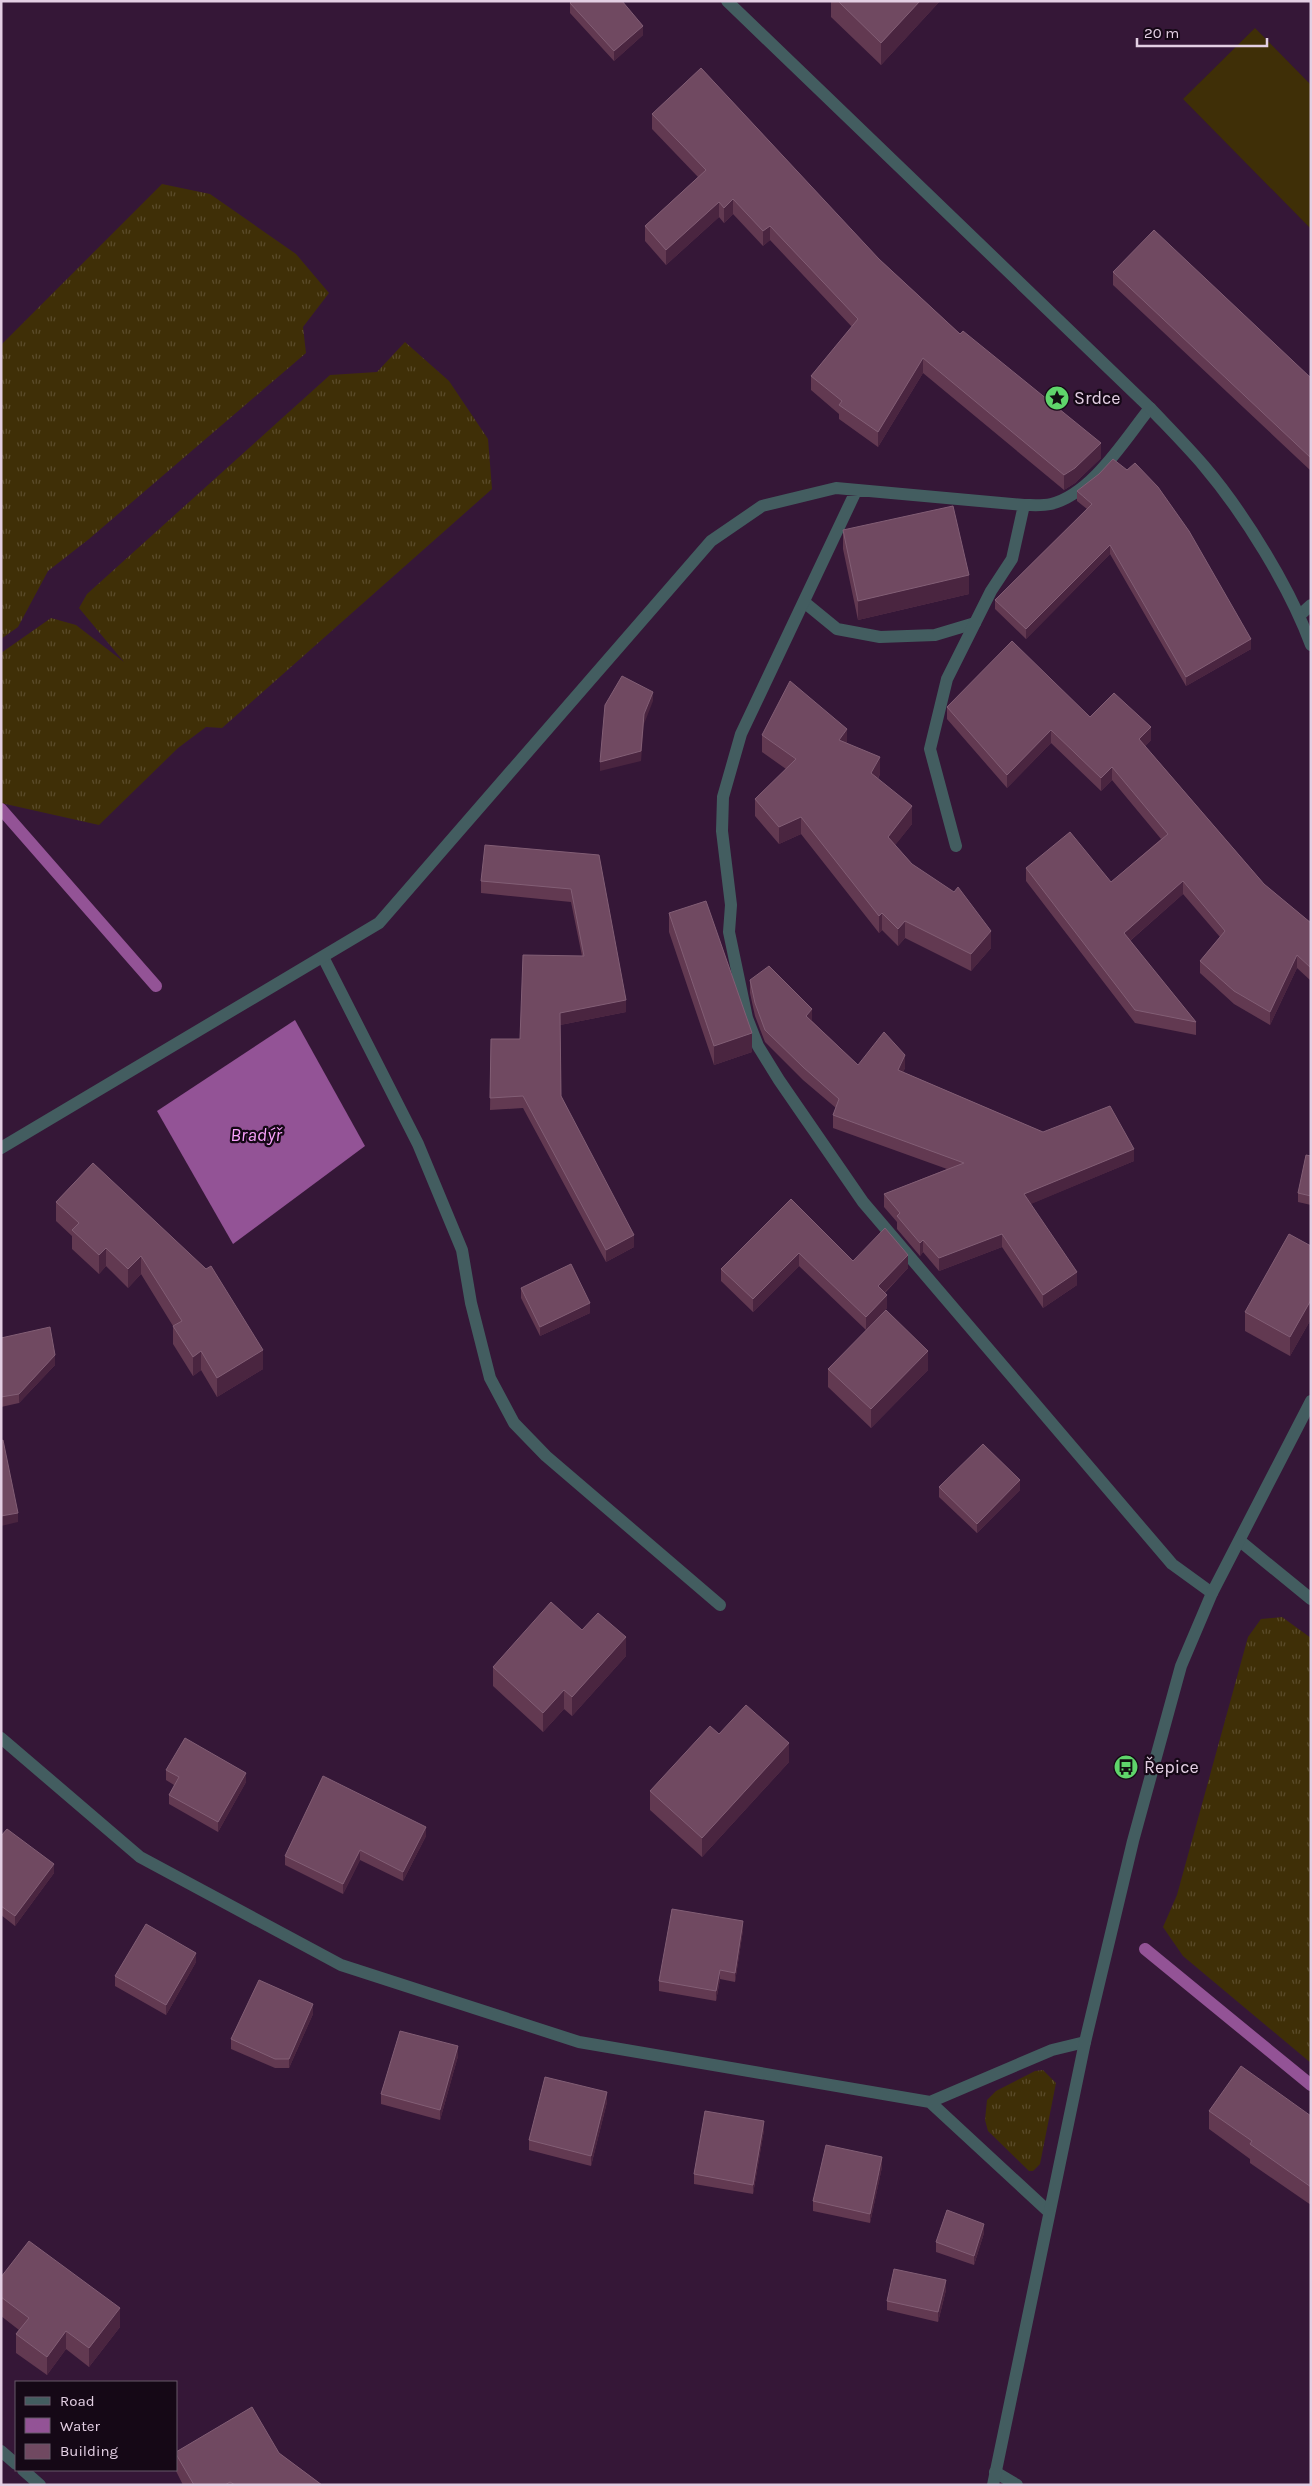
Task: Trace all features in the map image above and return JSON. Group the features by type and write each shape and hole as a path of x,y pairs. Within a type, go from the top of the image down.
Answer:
{"street":[{"path":"727,1 1150,408 1205,467 1253,535 1300,615 1311,645"},
{"path":"1,1148 379,923 711,541 762,506 836,488 1024,506 1051,504 1072,494 1095,477 1150,408"},
{"path":"856,491 741,734 723,797 723,840 731,905 729,932 747,1018 758,1046 779,1080 863,1202 1172,1564 1212,1593"},
{"path":"956,846 930,749 947,679 991,591 1012,559 1024,506"},
{"path":"804,602 837,629 880,637 935,635 975,623"},
{"path":"1300,615 1311,605"},
{"path":"323,957 418,1144 462,1250 471,1304 490,1378 514,1423 546,1456 720,1605"},
{"path":"992,2485 1085,2042 1133,1841 1180,1666 1212,1593 1311,1401"},
{"path":"1240,1541 1311,1599"},
{"path":"1,1738 140,1857 341,1965 579,2042 930,2102 1052,2050 1085,2042"},
{"path":"930,2102 1049,2212"},
{"path":"1,2451 15,2463"},
{"path":"24,2471 40,2485"},
{"path":"995,2472 1017,2485"}],"green space":[{"path":"1255,28 1311,85 1311,229 1183,99"},
{"path":"162,184 210,194 296,254 329,293 303,327 306,353 89,539 48,571 18,627 1,639 1,345"},
{"path":"405,342 449,381 488,439 492,489 222,728 206,727 178,748 99,825 1,803 1,653 51,618 76,625 124,662 79,608 87,594 330,375 377,372"},
{"path":"1282,1617 1311,1638 1311,2063 1183,1956 1163,1927 1177,1895 1248,1637 1261,1619"},
{"path":"1043,2070 1056,2083 1040,2164 1033,2171 1029,2171 988,2131 985,2120 987,2100 996,2091 1035,2071"}],"water":[{"name":"Bradýř","path":"295,1020 365,1146 233,1244 157,1111"}],"building":[{"path":"572,1 622,1 643,26 614,51 570,3"},
{"path":"838,1 920,1 881,43"},
{"path":"701,68 879,259 960,334 963,331 1101,443 1075,468 1064,475 923,358 878,432 839,405 842,401 811,376 858,319 770,226 763,231 733,199 724,208 719,202 666,250 645,226 706,170 652,114"},
{"path":"1154,230 1311,378 1311,458 1113,272"},
{"path":"1113,459 1127,470 1135,463 1158,487 1189,531 1251,639 1186,677 1110,545 1026,629 995,600 1092,504 1077,491 1099,474"},
{"path":"953,506 969,575 858,601 843,530"},
{"path":"1012,641 1090,717 1114,693 1151,727 1139,739 1264,884 1311,923 1311,968 1297,955 1270,1012 1234,991 1200,961 1225,931 1183,881 1124,933 1196,1022 1135,1010 1026,868 1070,832 1111,882 1168,834 1112,767 1101,778 1051,730 1007,775 947,707"},
{"path":"622,676 653,692 644,714 641,751 600,762 605,705"},
{"path":"790,681 847,729 839,740 880,757 871,773 912,806 888,837 912,864 954,892 958,887 991,931 971,954 905,921 898,929 882,913 879,916 801,817 779,827 755,799 796,759 762,735"},
{"path":"485,845 599,855 626,1000 560,1013 561,1096 634,1235 606,1250 523,1096 490,1098 491,1039 520,1039 523,955 584,956 571,889 481,881"},
{"path":"706,901 752,1033 714,1046 669,913"},
{"path":"769,966 812,1009 806,1016 858,1065 884,1032 905,1055 898,1070 1043,1132 1110,1106 1134,1149 1024,1194 1077,1272 1043,1295 1002,1234 939,1258 923,1240 920,1243 897,1216 900,1213 884,1194 964,1163 833,1115 839,1099 765,1030 755,1003 750,980"},
{"path":"1306,1155 1311,1156 1311,1196 1298,1193"},
{"path":"93,1163 206,1269 211,1266 263,1350 217,1378 201,1351 193,1357 173,1326 182,1321 141,1256 128,1269 106,1248 99,1255 72,1230 79,1223 56,1202"},
{"path":"791,1199 853,1261 885,1228 908,1255 878,1286 887,1295 866,1317 799,1253 753,1299 721,1269"},
{"path":"1289,1234 1311,1246 1311,1300 1290,1337 1245,1312"},
{"path":"571,1264 590,1303 540,1327 521,1288"},
{"path":"886,1310 928,1351 871,1409 828,1369"},
{"path":"50,1327 55,1355 19,1394 1,1397 1,1338"},
{"path":"3,1440 18,1513 1,1516 1,1441"},
{"path":"983,1444 1020,1480 977,1524 939,1487"},
{"path":"551,1602 582,1630 598,1613 626,1637 572,1697 564,1690 543,1713 493,1667"},
{"path":"746,1705 789,1743 702,1838 650,1791 710,1726 719,1734"},
{"path":"185,1738 246,1773 218,1822 169,1795 179,1777 166,1770"},
{"path":"323,1776 426,1827 403,1872 360,1850 343,1884 285,1856"},
{"path":"7,1829 54,1864 15,1916 1,1906 1,1836"},
{"path":"672,1909 743,1921 735,1973 720,1970 716,1991 659,1981"},
{"path":"146,1924 196,1953 166,2005 115,1976"},
{"path":"259,1980 313,2004 289,2059 275,2059 231,2039"},
{"path":"400,2031 458,2046 440,2110 381,2094"},
{"path":"1241,2066 1311,2116 1311,2187 1250,2144 1252,2141 1209,2111"},
{"path":"545,2077 607,2092 591,2156 529,2140"},
{"path":"705,2111 764,2121 753,2185 694,2174"},
{"path":"826,2145 882,2157 870,2214 813,2201"},
{"path":"947,2210 984,2224 974,2256 936,2242"},
{"path":"29,2241 120,2308 89,2348 66,2331 47,2357 16,2334 29,2318 1,2297 1,2277"},
{"path":"894,2269 946,2280 938,2312 887,2301"},
{"path":"252,2407 279,2453 322,2485 235,2485 230,2482 225,2485 194,2485 178,2457 178,2451"}],"waterway":[{"path":"1,809 156,986"},
{"path":"1145,1949 1311,2085"}],"place":[{"name":"Srdce","path":"1057,398"},
{"name":"Řepice","path":"1126,1767"}]}
